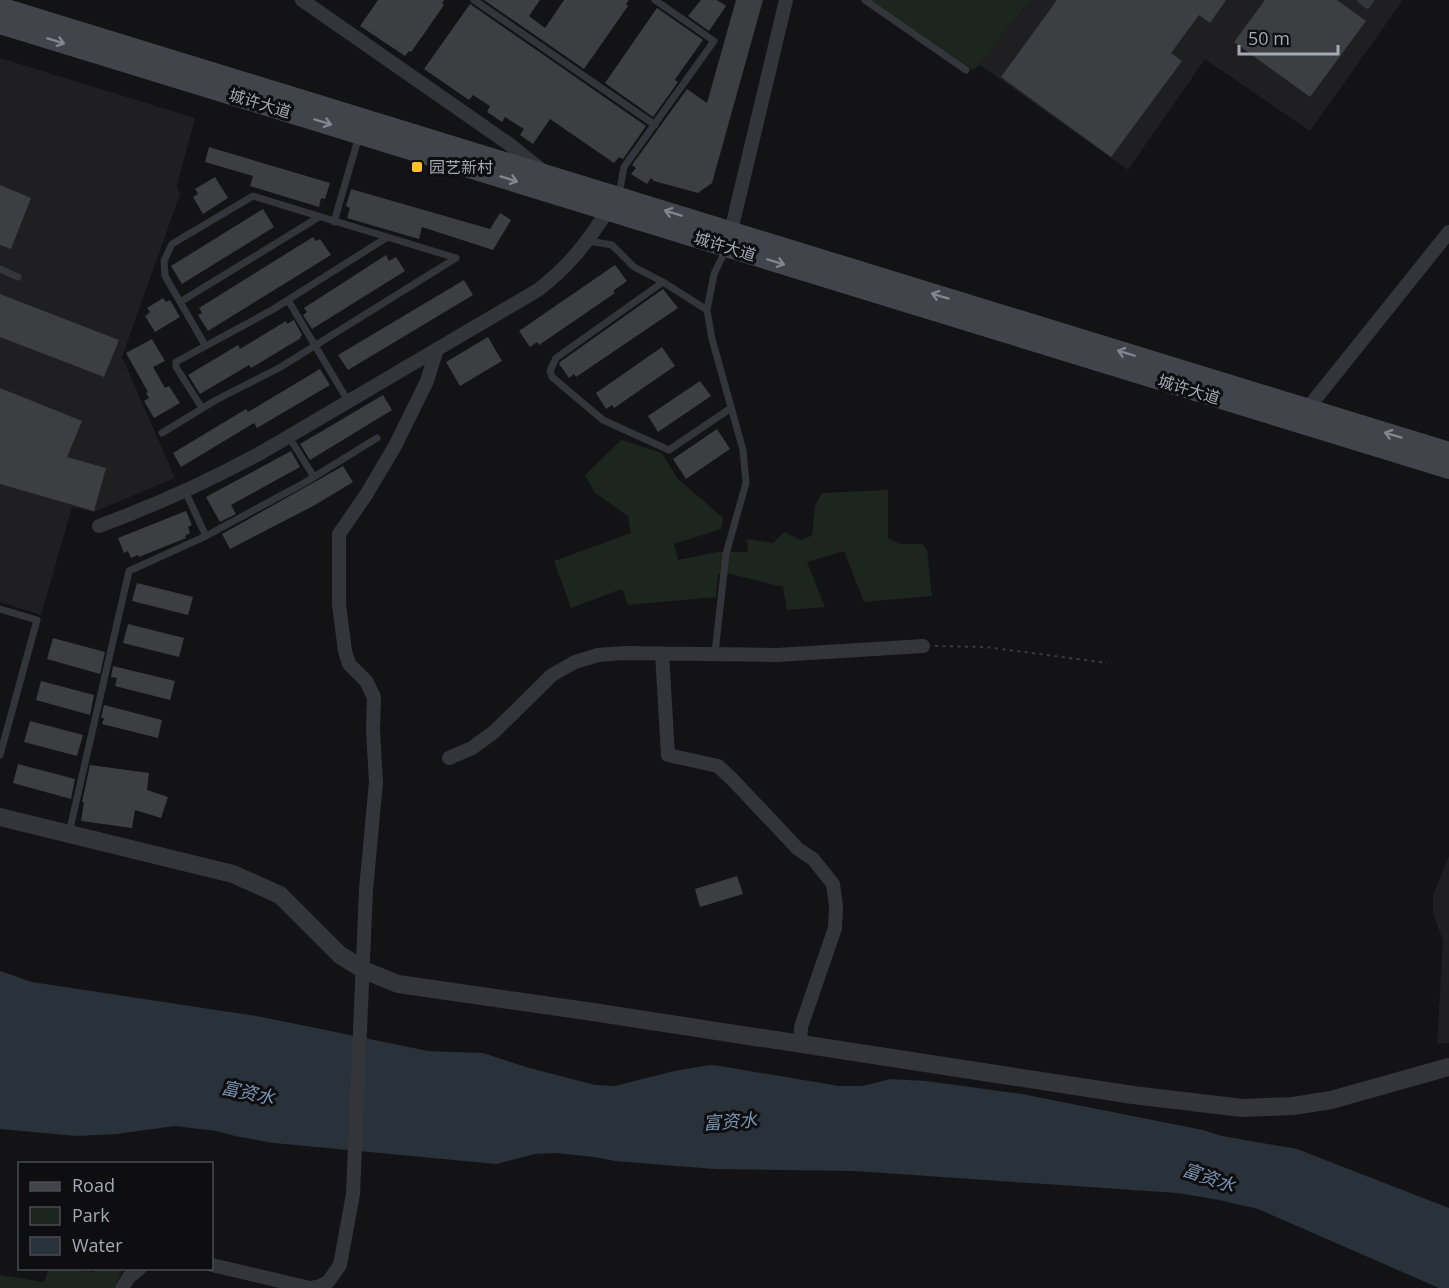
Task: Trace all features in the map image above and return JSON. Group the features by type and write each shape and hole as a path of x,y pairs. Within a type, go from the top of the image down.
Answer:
{"main road":[{"name":"城许大道","path":"0,8 548,175 613,203"},
{"name":"城许大道","path":"0,24 360,134 613,203 1449,469"},
{"name":"城许大道","path":"729,239 1308,408 1449,452"}],"street":[{"path":"302,0 500,138 548,175"},
{"path":"729,239 786,0"},
{"path":"99,525 185,491 225,472 538,290 570,263 589,240 613,203"},
{"path":"1308,408 1449,232"},
{"path":"213,1264 305,1287 333,1285 340,1265 353,1194 366,890 376,782 374,697 366,681 350,664 345,651 339,604 339,534 366,495 395,446 427,381 437,349"},
{"path":"449,758 472,748 494,732 542,683 563,668 598,655 624,652 777,654 923,646"},
{"path":"662,653 668,755 718,766 798,849 813,860 833,884 836,906 835,928 801,1027 800,1044"},
{"path":"0,817 233,874 264,886 280,895 340,955 362,969 398,984 1133,1095 1242,1108 1293,1106 1330,1101 1449,1067"},
{"path":"122,1288 126,1281 139,1270"}],"lane":[{"path":"474,0 655,124"},
{"path":"613,203 624,167 714,41 655,0"},
{"path":"865,0 966,70"},
{"path":"1361,0 1367,5 1371,0"},
{"path":"334,222 360,134"},
{"path":"162,433 202,408 261,378 456,258 253,196 172,244 165,261 165,276 205,345"},
{"path":"180,302 319,217"},
{"path":"202,408 176,367 177,362 288,300 386,238"},
{"path":"715,653 726,554 746,483 743,450 706,310 714,274 729,239"},
{"path":"589,240 612,245 634,267 663,282 706,310"},
{"path":"0,269 18,277"},
{"path":"663,282 556,358 550,371 552,377 603,420 669,450 731,408"},
{"path":"288,300 348,401"},
{"path":"289,436 314,477"},
{"path":"69,833 129,571 206,536 314,477 377,438"},
{"path":"185,491 206,536"},
{"path":"0,609 37,620 0,754"}],"path":[{"path":"923,646 986,647 1107,663"}],"shaded area":[{"path":"1030,0 1403,0 1310,131 1205,59 1128,170 980,65"},
{"path":"0,58 195,118 177,186 180,194 122,357 175,478 94,512 72,507 41,615 0,602"},
{"path":"1449,856 1449,1043 1437,1044 1443,941 1433,913 1433,895"}],"green space":[{"path":"871,0 1030,0 980,65 973,70"},
{"path":"621,440 662,453 677,478 723,518 721,529 674,544 678,560 718,552 748,552 747,539 773,543 784,532 801,540 812,535 815,506 822,493 888,490 888,538 900,544 922,544 927,550 932,596 864,602 844,551 807,562 825,607 787,610 783,587 731,574 718,574 716,597 628,605 622,589 571,608 554,561 631,533 628,516 595,493 585,475"},
{"path":"49,1270 93,1272 94,1270 123,1270 114,1288 0,1288 0,1275 44,1282"}],"water":[{"name":"富资水","path":"0,971 32,982 262,1017 428,1051 483,1053 595,1085 615,1086 709,1065 839,1086 862,1086 891,1079 926,1081 1022,1094 1203,1130 1222,1136 1297,1149 1449,1208 1449,1288 1439,1288 1258,1209 1177,1193 855,1171 714,1169 615,1161 555,1153 535,1154 496,1164 274,1143 216,1131 175,1126 116,1134 76,1136 0,1129"}],"building":[{"path":"378,0 444,0 442,4 444,5 411,52 409,51 405,56 360,26"},
{"path":"484,0 540,0 529,16 545,28 564,0 629,0 626,4 628,6 584,69"},
{"path":"701,0 717,0 726,6 709,31 688,16"},
{"path":"736,0 763,0 712,183 698,193 654,181 651,178 647,184 631,174 636,168 632,165 687,89 707,103"},
{"path":"1057,0 1226,0 1210,23 1199,15 1171,53 1182,61 1111,157 1001,77"},
{"path":"1265,0 1337,0 1366,21 1310,97 1234,42"},
{"path":"470,4 646,126 623,159 619,157 614,163 550,119 533,144 520,135 524,129 505,117 502,122 487,112 490,106 473,95 469,100 424,69"},
{"path":"657,8 703,40 676,78 678,82 653,117 605,83"},
{"path":"209,147 330,183 325,199 321,198 319,207 250,186 253,176 205,162"},
{"path":"215,177 228,198 203,214 193,197 198,194 195,189"},
{"path":"0,185 31,198 11,249 0,245"},
{"path":"351,189 490,229 500,213 511,220 493,250 422,227 419,239 347,218 350,208 346,206"},
{"path":"263,209 274,227 182,284 171,266"},
{"path":"313,237 316,241 320,239 331,255 208,331 198,315 202,313 199,308"},
{"path":"386,255 389,261 396,257 405,271 312,329 303,315 307,312 304,308"},
{"path":"615,265 627,281 613,291 615,293 539,345 537,342 530,347 519,331"},
{"path":"464,280 473,295 348,370 338,355"},
{"path":"663,289 678,308 576,377 574,374 569,378 559,364 560,362"},
{"path":"0,294 119,340 104,377 0,337"},
{"path":"163,298 166,302 170,300 180,317 155,332 145,316 150,312 147,308"},
{"path":"294,320 302,335 301,338 251,368 249,365 200,394 188,375 238,345 240,349 286,321 287,324"},
{"path":"488,337 502,361 460,386 446,362"},
{"path":"152,339 165,361 153,367 165,388 169,386 180,403 154,418 144,401 149,398 146,393 148,392 126,353"},
{"path":"662,347 675,366 614,408 612,405 606,409 596,393"},
{"path":"320,369 330,385 257,428 254,423 181,467 173,453 246,409 248,412"},
{"path":"700,381 711,396 658,432 648,416"},
{"path":"0,388 82,421 67,457 106,468 94,511 0,484"},
{"path":"383,395 392,410 310,460 300,444"},
{"path":"717,429 730,449 686,479 673,459"},
{"path":"291,451 300,467 231,505 236,514 220,522 206,497"},
{"path":"343,466 353,482 315,505 230,549 222,534"},
{"path":"186,511 192,525 188,527 190,533 185,536 186,538 139,557 138,555 131,558 128,551 124,553 118,538"},
{"path":"137,583 193,597 188,615 132,601"},
{"path":"128,624 184,638 179,657 123,643"},
{"path":"53,638 105,652 100,674 47,659"},
{"path":"113,666 175,681 170,700 115,686 117,678 111,677"},
{"path":"41,681 94,695 90,715 36,700"},
{"path":"104,705 162,720 158,738 102,724"},
{"path":"30,721 83,735 77,756 24,742"},
{"path":"18,764 75,779 71,799 13,783"},
{"path":"90,765 149,773 147,790 168,797 161,818 135,810 132,828 81,821 84,802 82,802"},
{"path":"737,876 743,894 700,907 695,889"}],"place":[{"name":"园艺新村","path":"417,167"}]}
